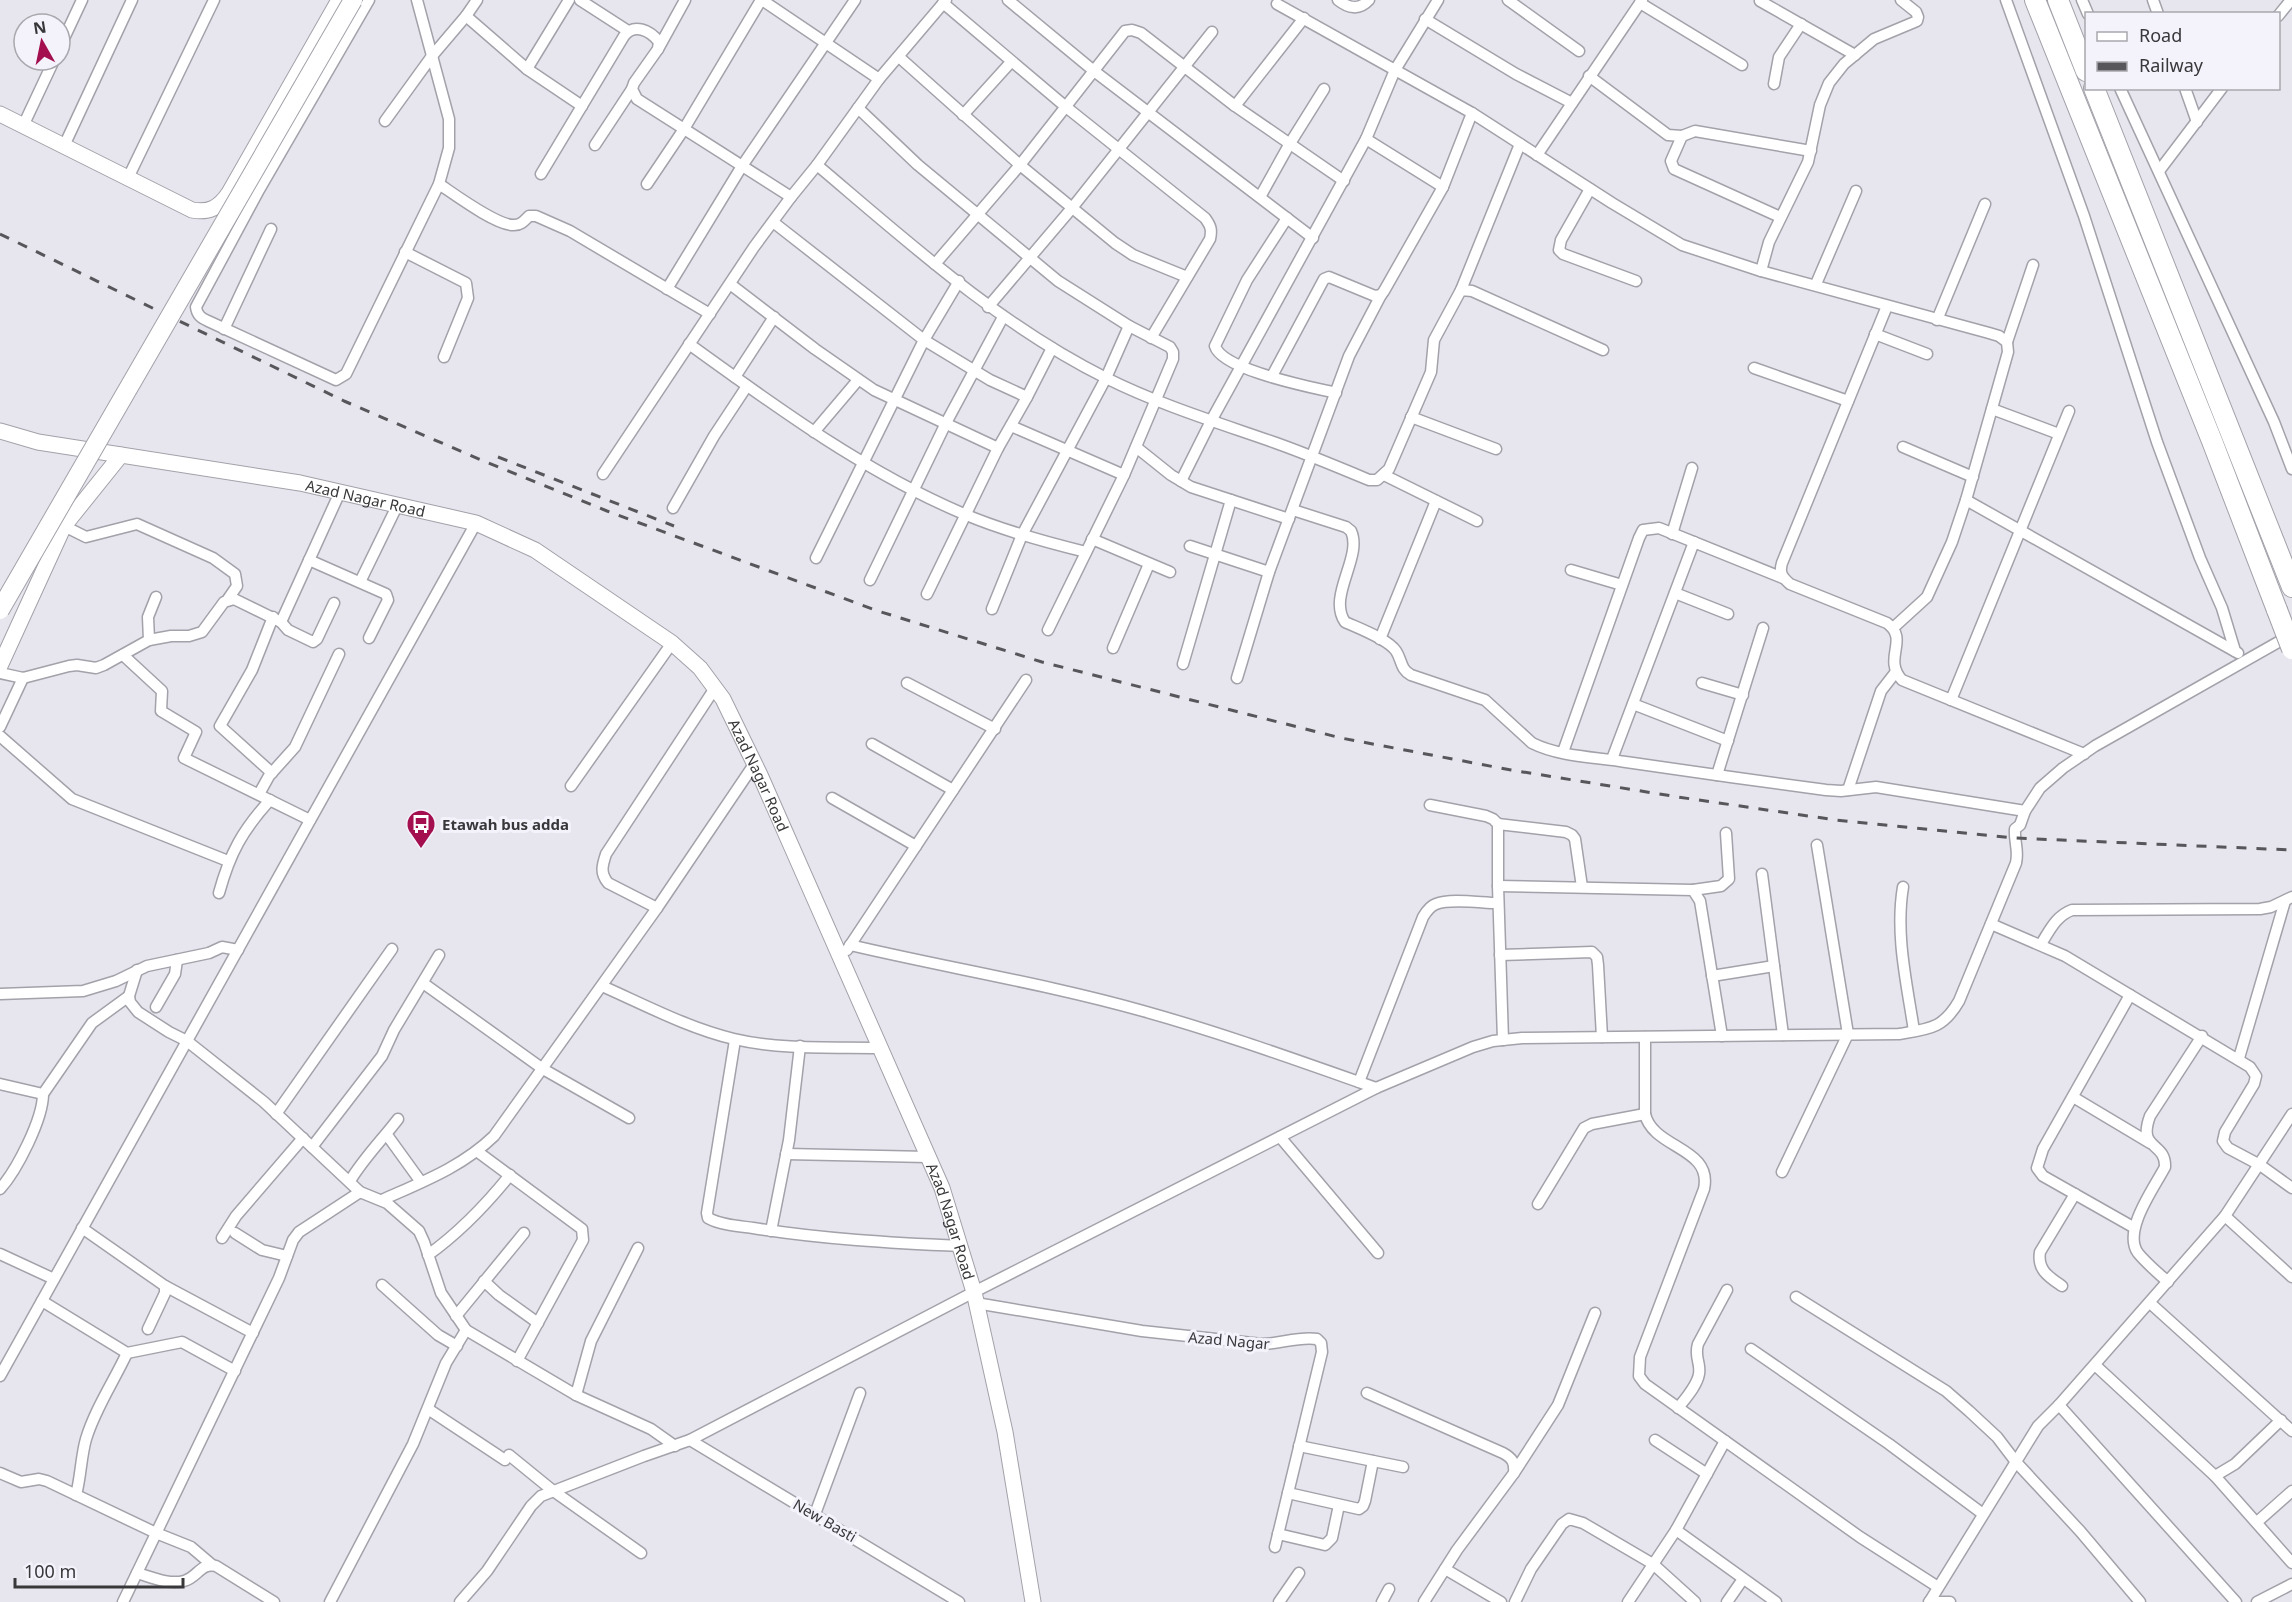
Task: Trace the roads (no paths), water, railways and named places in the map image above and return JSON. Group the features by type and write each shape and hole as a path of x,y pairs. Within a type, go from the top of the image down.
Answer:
{"highway":[{"path":"2035,0 2208,430 2292,649"},
{"path":"2058,0 2085,68"},
{"path":"2095,90 2292,587"}],"main road":[{"path":"0,610 353,0"}],"street":[{"path":"72,21 82,0"},
{"path":"64,146 132,0"},
{"path":"128,178 214,0"},
{"path":"0,114 192,210 204,212 213,209 223,203 339,0"},
{"path":"369,0 259,190 198,302 196,312 201,318 224,329 332,378 340,379 346,374 439,184 449,148 449,119 417,0"},
{"path":"385,121 432,56 477,0"},
{"path":"527,69 569,0"},
{"path":"580,0 628,31"},
{"path":"595,145 658,49 685,0"},
{"path":"647,184 684,129 761,0 879,79"},
{"path":"667,289 742,166 855,0"},
{"path":"1008,0 1094,71 1313,238"},
{"path":"1338,0 1346,6 1357,7 1369,0"},
{"path":"1180,481 1366,139 1395,70 1438,0"},
{"path":"1508,0 1579,51"},
{"path":"1761,271 1766,251 1780,217 1811,151 1823,94 1835,74 1855,55 1884,33 1917,21 1916,12 1900,0"},
{"path":"2006,0 2084,216 2157,442 2196,549 2222,608 2235,651"},
{"path":"2280,14 2291,0"},
{"path":"603,474 689,344 791,197 879,79 945,1 1011,62 1210,225 1212,231 1210,239 1151,338"},
{"path":"1537,155 1641,2 1742,65"},
{"path":"1760,2 1855,55"},
{"path":"1277,4 1472,113 1682,245 1761,271 1816,284 1887,306 1989,333 2007,342"},
{"path":"466,16 527,69 582,106"},
{"path":"1235,106 1304,18"},
{"path":"1425,19 1516,74 1572,104"},
{"path":"1774,84 1779,57 1801,24"},
{"path":"541,174 628,31 639,28 656,38 659,42 658,49"},
{"path":"935,264 1020,165 1125,31 1132,30 1142,33 1235,106 1344,181"},
{"path":"988,307 1072,208 1212,32"},
{"path":"899,57 1020,165 1133,255 1187,277"},
{"path":"963,115 1011,62"},
{"path":"23,126 48,72"},
{"path":"1589,76 1668,135 1682,136 1695,131 1811,151"},
{"path":"632,89 637,99 791,197"},
{"path":"1260,197 1324,89"},
{"path":"2121,90 2274,422 2292,469"},
{"path":"2186,90 2197,122"},
{"path":"2159,171 2221,90"},
{"path":"858,108 918,165 1028,258 1078,295 1128,326 1170,348 1173,352 1173,359 1124,475 1048,630"},
{"path":"1237,678 1269,572 1355,341 1392,280 1443,187 1472,113"},
{"path":"1682,136 1671,161 1674,169 1780,217"},
{"path":"1366,139 1443,187"},
{"path":"817,165 988,307 1052,348 1106,378 1156,400 1313,456 1369,480 1377,480 1384,475 1431,372 1434,340 1461,290 1520,144"},
{"path":"439,184 500,222 512,226 521,224 529,216 536,216 570,231 710,314"},
{"path":"1590,189 1561,240 1559,250 1563,254 1636,281"},
{"path":"1816,284 1856,191"},
{"path":"1937,320 1985,204"},
{"path":"1287,218 1248,280 1215,346 1220,355 1241,368 1336,393"},
{"path":"773,222 924,340 990,380 1027,397"},
{"path":"224,329 271,229"},
{"path":"405,252 463,280 466,284 468,298 444,357"},
{"path":"1893,628 1920,603 1933,587 1952,542 2008,352 2007,342 2032,265"},
{"path":"1272,376 1324,279 1329,278 1368,294 1381,295"},
{"path":"816,558 924,340 959,281"},
{"path":"730,284 858,380 894,401 998,448"},
{"path":"1461,290 1472,291 1603,350"},
{"path":"1783,578 1780,571 1782,563 1887,306"},
{"path":"735,377 774,317"},
{"path":"870,580 946,423 1003,317"},
{"path":"992,609 1022,535 1106,378 1128,326"},
{"path":"1875,334 1927,354"},
{"path":"689,344 814,432 914,491 965,515 1022,535 1086,552"},
{"path":"927,594 998,448 1052,348"},
{"path":"1754,368 1848,401"},
{"path":"814,432 858,380"},
{"path":"673,508 714,436 747,386"},
{"path":"1992,409 2059,434"},
{"path":"1952,700 2069,411"},
{"path":"1411,417 1496,450"},
{"path":"1011,426 1124,475"},
{"name":"Azad Nagar Road","path":"0,431 38,442 300,483 476,523 535,550 672,644 700,668 723,699 755,763 942,1188 975,1298 1005,1432 1033,1602"},
{"path":"1136,447 1191,487 1231,500 1346,527 1351,531 1354,545 1340,601 1341,616 1345,622 1380,639 1395,650 1402,667 1410,675 1485,700 1532,743 1549,750 1826,790 1876,787 2025,811"},
{"path":"1903,447 1973,477"},
{"path":"0,666 64,526 121,455"},
{"path":"1672,534 1692,468"},
{"path":"1384,475 1478,521"},
{"path":"272,773 220,726 309,560 340,492"},
{"path":"1182,664 1231,500"},
{"path":"1966,500 2249,659"},
{"path":"1380,639 1436,501"},
{"path":"360,582 398,504"},
{"path":"0,1376 476,523"},
{"path":"0,674 22,678 77,665 96,668 148,640 189,636 202,632 237,586 235,574 213,558 137,524 86,537 64,526"},
{"path":"1563,752 1638,538 1643,530 1659,528 1887,623 1897,636 1893,663 1895,673 1902,680 2084,754"},
{"path":"1092,539 1170,572"},
{"path":"1612,759 1694,542"},
{"path":"1190,546 1269,572"},
{"path":"309,560 382,592 388,597 369,638"},
{"path":"1113,648 1149,564"},
{"path":"1570,570 1622,585"},
{"path":"1675,593 1728,614"},
{"path":"148,640 148,617 156,597"},
{"path":"228,599 277,620 288,630 313,642 317,639 334,603"},
{"path":"1718,775 1763,628"},
{"path":"460,1602 487,1571 531,1506 541,1496 690,1440 975,1298 1376,1088 1473,1047 1503,1040 1899,1034 1939,1026 1950,1016 1959,1001 2016,863 2018,850 2014,829 2020,825 2025,811 2051,777 2084,754 2292,634"},
{"path":"571,786 672,644"},
{"path":"259,794 272,773 295,747 339,654"},
{"path":"123,655 162,691 161,711 196,732 184,758 310,820"},
{"path":"1848,790 1881,691 1895,673"},
{"path":"0,727 22,678"},
{"path":"841,960 1026,680"},
{"path":"907,683 995,729"},
{"path":"1702,683 1743,695"},
{"path":"657,908 608,883 602,876 602,865 606,854 715,688"},
{"path":"1633,704 1728,741"},
{"path":"0,736 72,799 228,861"},
{"path":"872,744 953,790"},
{"path":"382,1200 460,1163 478,1152 494,1136 657,908 755,763"},
{"path":"832,798 916,846"},
{"path":"219,893 228,861 249,822 270,800"},
{"path":"1430,806 1486,816 1498,824 1572,834 1575,839 1581,886"},
{"path":"1498,824 1498,903 1503,1040"},
{"path":"1498,886 1693,890 1721,886 1729,879 1726,834"},
{"path":"1782,1172 1848,1034 1817,845"},
{"path":"1762,874 1783,1035"},
{"path":"1903,887 1899,920 1914,1031"},
{"path":"1693,890 1700,902 1722,1036"},
{"path":"2041,944 2056,920 2062,914 2073,910 2260,909 2289,899"},
{"path":"2239,1058 2289,899"},
{"path":"1359,1082 1423,917 1428,910 1436,904 1448,902 1498,903"},
{"path":"1991,924 2041,944 2202,1036 2250,1067 2256,1076 2254,1084 2225,1132 2223,1141 2228,1148 2260,1165 2292,1188"},
{"path":"850,945 948,968 1028,982 1143,1011 1267,1048 1376,1088"},
{"path":"0,994 83,991 116,981 137,970 209,953 222,947 238,950"},
{"path":"276,1114 392,949"},
{"path":"1500,955 1592,952 1597,957 1598,965 1602,1037"},
{"path":"312,1147 382,1056 389,1038 439,955"},
{"path":"156,1007 175,974 177,960"},
{"path":"1712,976 1774,966"},
{"path":"137,970 129,1002 138,1012 187,1041 276,1114 360,1192 382,1200 419,1232 441,1293 466,1330 576,1395 651,1429 675,1446"},
{"path":"423,983 543,1069 629,1118"},
{"path":"602,986 684,1023 735,1040 800,1046 880,1048"},
{"path":"2130,994 2043,1149 2037,1168 2043,1176 2133,1227"},
{"path":"0,1189 15,1167 41,1112 43,1094 92,1023 129,996"},
{"path":"2150,1143 2146,1135 2146,1126 2150,1116 2202,1036"},
{"path":"1645,1037 1647,1123 1653,1130 1699,1162 1706,1179 1640,1357 1639,1376 1645,1384 1678,1408 1886,1555 1938,1587"},
{"path":"735,1040 708,1218 712,1221 771,1231 860,1240 961,1246"},
{"path":"771,1231 793,1111 800,1046"},
{"path":"0,1084 43,1094"},
{"path":"2073,1097 2162,1152 2165,1167 2133,1227 2133,1241 2137,1252 2168,1282"},
{"path":"1538,1204 1584,1128 1592,1124 1645,1114"},
{"path":"1950,1602 1930,1601 2038,1426 2060,1405 2225,1216 2292,1114"},
{"path":"350,1181 364,1159 375,1150 398,1119"},
{"path":"387,1135 421,1182"},
{"path":"1280,1137 1378,1253"},
{"path":"222,1238 236,1216 303,1138"},
{"path":"478,1152 582,1229 584,1233 584,1240 517,1361"},
{"path":"786,1154 928,1157"},
{"path":"428,1255 458,1233 483,1208 510,1175"},
{"path":"123,1602 254,1333 293,1240 299,1232 360,1192"},
{"path":"2062,1286 2047,1276 2039,1260 2040,1252 2075,1194"},
{"path":"2225,1216 2292,1276"},
{"path":"82,1228 165,1286 254,1333"},
{"path":"235,1233 262,1250 287,1256"},
{"path":"456,1316 524,1233"},
{"path":"576,1395 591,1341 638,1248"},
{"path":"0,1254 54,1279"},
{"path":"484,1281 499,1295 538,1323"},
{"path":"148,1329 165,1293 165,1286"},
{"path":"382,1286 438,1335 456,1346"},
{"path":"1678,1408 1697,1381 1699,1374 1696,1353 1698,1344 1727,1290"},
{"path":"1796,1297 1946,1391 1997,1437 2016,1462 2080,1531 2140,1602"},
{"name":"Azad Nagar","path":"975,1298 1142,1331 1262,1344 1317,1339 1321,1343 1322,1353 1275,1547"},
{"path":"42,1300 127,1353 182,1341 235,1371"},
{"path":"2150,1303 2292,1431"},
{"path":"1424,1602 1514,1473 1558,1405 1595,1313"},
{"path":"330,1602 413,1444 443,1369 466,1330"},
{"path":"1751,1349 1889,1444 1983,1514"},
{"path":"76,1494 89,1431 127,1353"},
{"path":"2095,1365 2215,1476 2292,1563"},
{"path":"815,1514 860,1393"},
{"path":"1366,1393 1510,1457 1515,1464 1514,1473"},
{"path":"2060,1405 2236,1602"},
{"path":"428,1409 507,1457 641,1553"},
{"path":"2215,1476 2235,1464 2281,1420"},
{"name":"New Basti","path":"690,1440 953,1600"},
{"path":"1655,1440 1707,1474"},
{"path":"1628,1602 1676,1530 1725,1441"},
{"path":"1299,1446 1403,1467"},
{"path":"1288,1493 1359,1509 1363,1506 1373,1461"},
{"path":"0,1473 21,1482 39,1479 47,1481 156,1533 191,1547 211,1564 274,1602"},
{"path":"2257,1522 2292,1491"},
{"path":"1278,1534 1320,1546 1324,1545 1332,1538 1339,1505"},
{"path":"1515,1602 1531,1569 1562,1524 1569,1519 1583,1523 1653,1564 1695,1602"},
{"path":"1676,1530 1775,1602"},
{"path":"137,1573 180,1582 187,1581 203,1567 211,1564"},
{"path":"1445,1569 1501,1602"},
{"path":"1279,1602 1299,1573"},
{"path":"1727,1602 1743,1579"},
{"path":"2258,1602 2292,1584"},
{"path":"1382,1602 1389,1589"},
{"path":"252,1602 257,1591"}],"railway":[{"path":"0,234 344,401 486,462 607,511 878,611 1042,662 1341,738 1511,770 1678,797 1836,820 2014,838 2292,850"},
{"path":"498,457 674,526"}],"place":[{"name":"Etawah bus adda","path":"421,850"}]}
